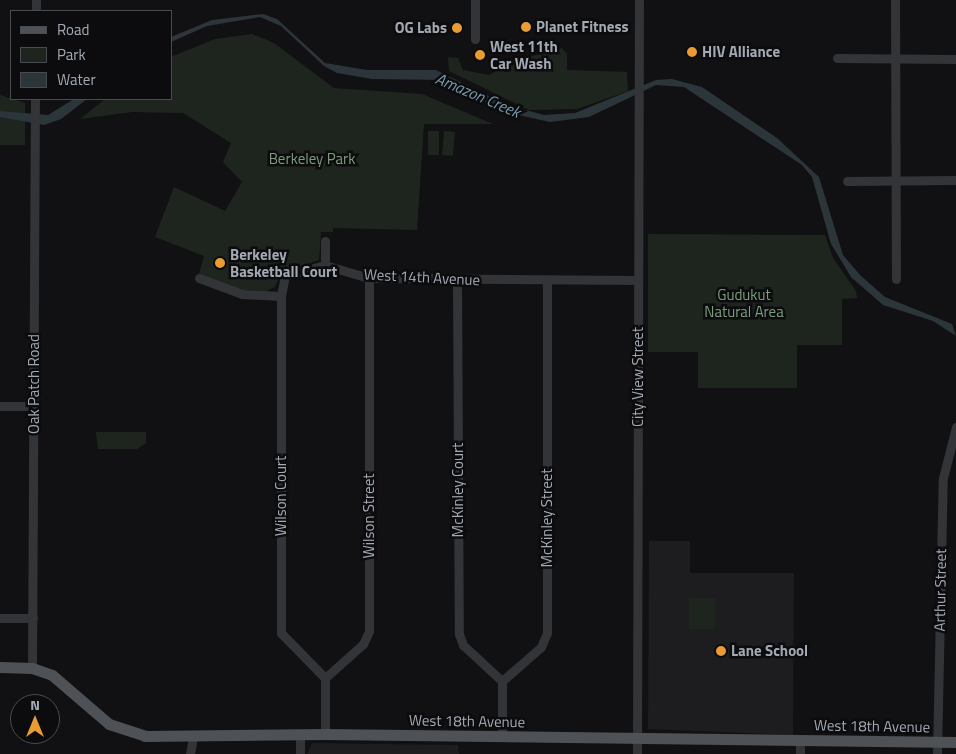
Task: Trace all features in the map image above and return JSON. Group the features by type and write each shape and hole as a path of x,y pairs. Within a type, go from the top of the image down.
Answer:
{"main road":[{"name":"West 18th Avenue","path":"0,667 32,668 61,681 119,730 145,736 193,737 325,734 956,742"}],"street":[{"path":"475,0 475,39"},
{"name":"City View Street","path":"638,754 639,0"},
{"path":"895,0 896,279"},
{"path":"837,58 956,59"},
{"name":"Oak Patch Road","path":"32,668 35,102"},
{"path":"847,181 956,180"},
{"path":"199,278 242,294 281,296 285,276 325,265 325,241"},
{"name":"West 14th Avenue","path":"325,265 370,278 638,280"},
{"name":"Wilson Street","path":"325,678 363,644 369,631 370,278"},
{"name":"McKinley Court","path":"457,280 459,634 464,645 502,681"},
{"name":"McKinley Street","path":"502,681 541,647 547,633 547,280"},
{"name":"Wilson Court","path":"281,296 281,633 325,678"},
{"path":"0,406 34,406"},
{"name":"Arthur Street","path":"937,754 943,478 956,427"},
{"path":"0,618 33,618"},
{"path":"325,678 325,734"},
{"path":"502,681 502,737"},
{"path":"300,735 300,754"},
{"path":"190,754 193,737"},
{"path":"800,740 800,754"}],"shaded area":[{"name":"Lane School","path":"649,541 690,541 690,573 794,573 793,735 648,729"},
{"path":"312,743 458,745 459,754 307,754"}],"green space":[{"name":"Berkeley Park","path":"252,34 274,43 334,88 422,94 493,124 424,124 417,230 333,228 333,232 321,232 319,260 281,273 275,287 266,291 239,290 199,274 204,256 155,237 174,187 225,211 242,182 223,162 231,143 183,113 132,112 80,119 104,100 172,100 172,57 215,39"},
{"path":"562,48 567,54 567,70 627,72 628,91 577,109 529,110 449,71 448,57 458,58 463,70 489,75 513,62 524,62 524,58"},
{"path":"0,95 10,98 10,100 25,103 25,145 0,145"},
{"path":"428,131 439,131 439,155 428,155"},
{"path":"444,131 455,132 453,156 442,155"},
{"name":"Gudukut Natural Area","path":"648,234 825,235 833,258 856,291 857,298 842,299 842,345 797,345 797,388 698,388 698,352 648,352"},
{"path":"96,432 146,432 146,443 137,449 98,449"},
{"path":"689,598 715,598 715,629 689,629"}],"water":[{"name":"Amazon Creek","path":"263,14 277,19 325,63 367,70 436,70 507,105 544,115 575,113 656,80 672,79 702,87 777,138 819,177 843,255 860,275 885,297 952,324 956,336 933,321 883,305 851,277 831,244 812,177 802,165 684,87 656,85 589,117 550,122 504,112 443,80 372,79 337,73 324,66 281,26 260,17 207,26 172,42 172,37 212,20"},
{"path":"72,100 86,100 61,119 44,125 0,117 0,111 48,115"}],"place":[{"name":"Planet Fitness","path":"526,27"},
{"name":"OG Labs","path":"457,28"},
{"name":"HIV Alliance","path":"692,52"},
{"name":"West 11th Car Wash","path":"480,55"},
{"name":"Berkeley Basketball Court","path":"220,263"},
{"name":"Lane School","path":"721,651"}]}
